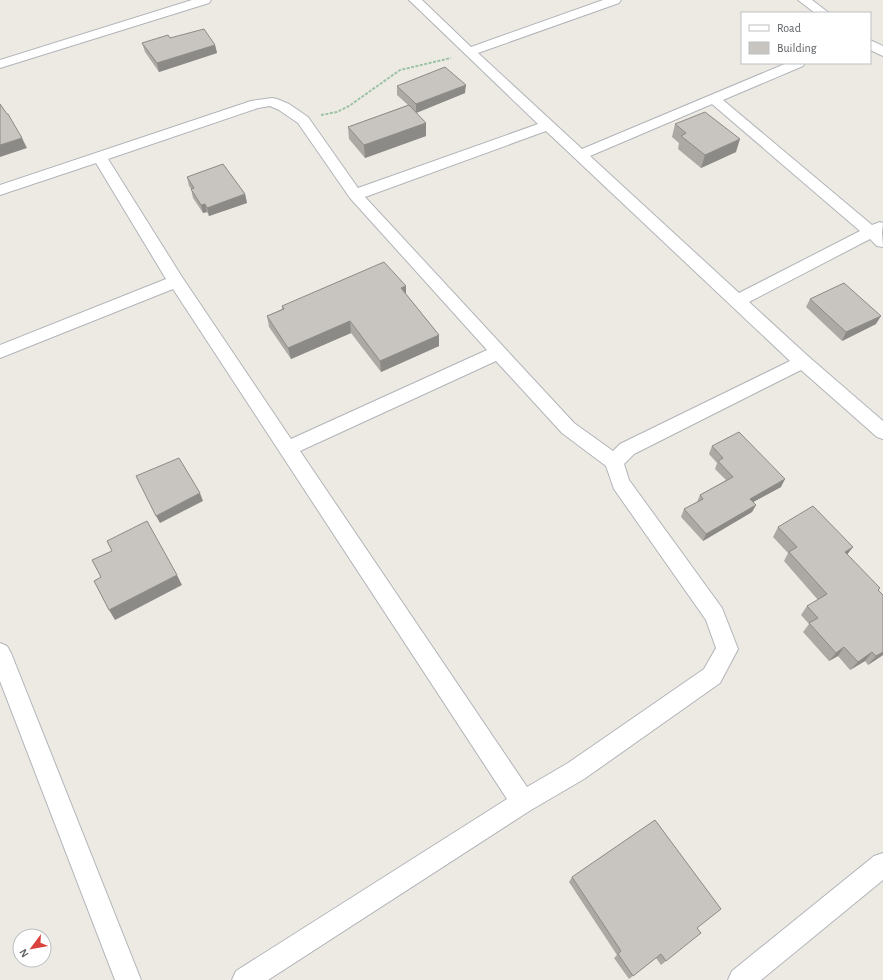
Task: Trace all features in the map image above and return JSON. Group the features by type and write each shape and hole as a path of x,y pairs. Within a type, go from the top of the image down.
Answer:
{"street":[{"path":"0,64 205,0"},
{"path":"415,0 803,362 883,432"},
{"path":"469,52 615,0"},
{"path":"804,0 822,12"},
{"path":"871,45 883,52"},
{"path":"581,155 796,64"},
{"path":"714,99 879,233 737,301"},
{"path":"0,190 256,104 272,102 284,107 303,120 355,195 568,428 614,462 621,483 714,615 727,649 712,676 576,771 523,802 245,980"},
{"path":"355,195 549,125"},
{"path":"99,156 176,281 287,450 523,802"},
{"path":"0,352 176,281"},
{"path":"287,450 499,352"},
{"path":"614,462 627,449 803,362"},
{"path":"0,654 128,980"},
{"path":"741,980 883,865"}],"path":[{"path":"303,120 325,113 337,112 349,106 400,70 447,59 469,52"}],"building":[{"path":"204,29 215,45 157,63 142,43 168,35 170,38"},
{"path":"445,67 466,85 416,104 397,86"},
{"path":"0,104 8,114 22,138 0,145"},
{"path":"409,105 426,123 364,145 348,127"},
{"path":"705,112 740,139 705,155 681,136 686,133 675,124"},
{"path":"223,164 245,194 207,208 205,204 201,205 191,189 194,188 187,177"},
{"path":"384,262 406,286 401,288 439,335 380,361 350,321 288,348 267,316 284,309 282,306"},
{"path":"844,283 881,316 846,332 810,299"},
{"path":"739,432 785,479 750,499 756,505 706,534 684,509 703,499 700,495 733,477 718,461 723,458 712,446"},
{"path":"179,458 200,493 156,516 136,476"},
{"path":"813,506 853,547 845,552 880,588 878,590 883,595 883,652 876,656 872,652 858,662 844,647 836,653 809,623 818,618 807,606 827,594 789,552 797,547 778,527"},
{"path":"147,521 177,575 109,610 94,581 101,577 92,560 112,551 107,541"},
{"path":"655,820 721,909 697,928 701,933 666,961 661,954 633,976 618,954 621,951 572,877"}]}
